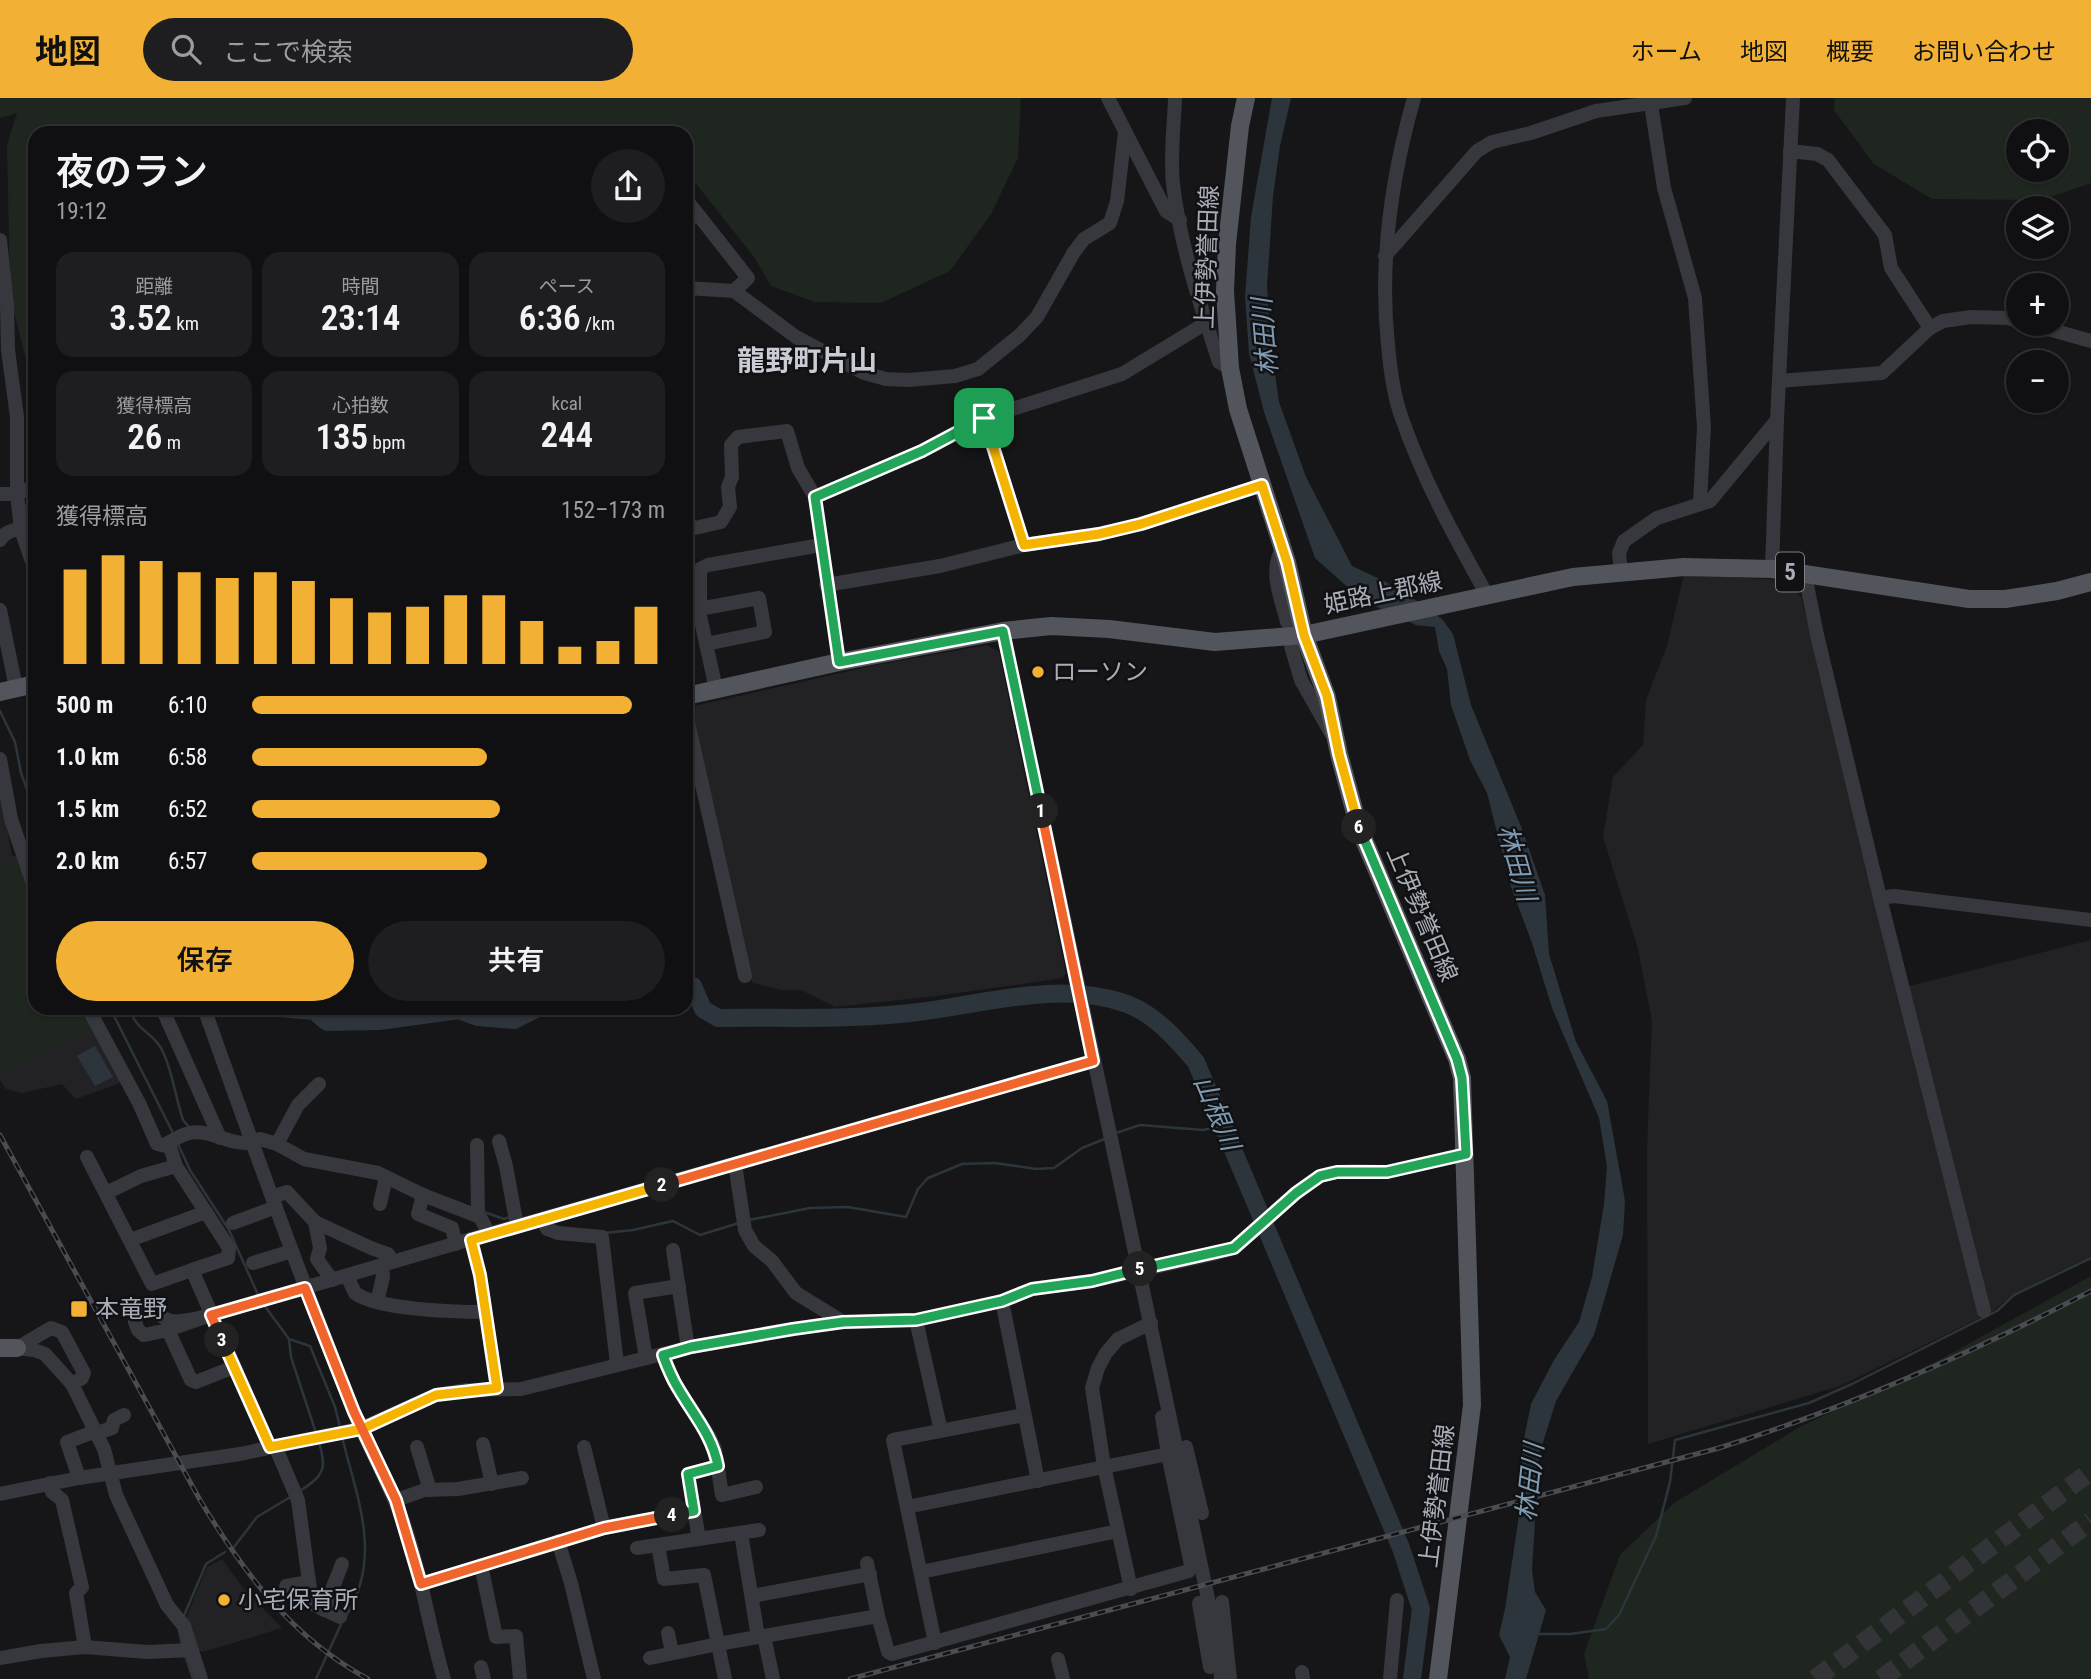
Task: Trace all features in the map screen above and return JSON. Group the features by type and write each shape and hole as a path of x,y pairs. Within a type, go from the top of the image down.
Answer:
{"main road":[{"name":"上伊勢誉田線","path":"1246,98 1240,126 1227,244 1225,291 1230,368 1238,409 1282,549 1298,640 1327,696 1359,828 1457,1059 1462,1078 1472,1405 1438,1679"},
{"name":"姫路上郡線","path":"693,694 839,662 1003,631 1051,626 1109,629 1215,642 1298,640 1329,629 1487,595 1573,577 1621,571 1684,567 1772,569 1969,599 2005,598 2057,591 2091,582"},
{"path":"9,690 28,686"}],"street":[{"path":"1108,98 1166,211 1180,220"},
{"path":"1175,98 1173,183 1180,220 1191,272 1219,362 1230,368"},
{"path":"1414,98 1387,223 1384,308 1391,374 1399,411 1426,481 1487,595"},
{"path":"1385,256 1478,151 1492,142 1531,134 1596,111 1650,100 1685,98"},
{"path":"1772,569 1793,98"},
{"path":"1650,100 1664,188 1695,298 1704,427 1700,502"},
{"path":"693,288 734,291 796,337 864,373 886,379 909,380 955,376 978,369 1020,335 1037,317 1074,251 1084,239 1110,223 1117,201 1125,132"},
{"path":"1790,151 1817,154 1828,160 1885,235 1891,268 1930,328"},
{"path":"693,216 748,278 734,291"},
{"path":"0,240 7,305 8,350 17,417 17,494 28,526"},
{"path":"1779,381 1882,373 1930,328 1944,321 1970,317 2006,318"},
{"path":"815,497 922,451 984,418 1122,374 1206,323"},
{"path":"2069,335 2091,341"},
{"path":"984,418 1024,545"},
{"path":"1621,571 1619,553 1624,541 1657,518 1710,500 1777,420"},
{"path":"693,527 721,522 730,507 728,487 732,477 731,445 738,437 788,431 798,468 815,497 839,662"},
{"path":"826,585 940,566 1024,545 1099,534 1141,524 1262,485"},
{"path":"0,494 17,494 28,489"},
{"path":"0,540 13,530 28,529"},
{"path":"716,689 699,608 700,569 708,565 821,545"},
{"path":"1282,549 1277,558 1276,571 1287,622"},
{"path":"1805,575 1880,898 1984,1311"},
{"path":"699,608 759,598 765,632 706,644"},
{"path":"0,610 9,690"},
{"path":"1003,631 1161,1370 1218,1646 1221,1679"},
{"path":"693,744 745,976"},
{"path":"0,759 11,819 28,869"},
{"path":"1880,898 1894,896 2091,920"},
{"path":"87,1157 152,1284 228,1258 230,1253 176,1166 170,1147 157,1144 139,1103 92,1015"},
{"path":"165,1015 220,1138"},
{"path":"206,1015 305,1288 362,1429 396,1500 421,1584 430,1633 444,1679"},
{"path":"211,1315 172,1321 148,1308 136,1317 135,1322 138,1330 145,1335 169,1330 211,1315 489,1234 1093,1061"},
{"path":"277,1144 298,1105 318,1084"},
{"path":"164,1145 189,1133 252,1144 260,1139 277,1144 304,1159 378,1173 423,1195 478,1216"},
{"path":"499,1141 517,1226"},
{"path":"477,1145 478,1216 489,1234"},
{"path":"0,1494 362,1429 436,1395 497,1388 521,1389 688,1348 843,1322 916,1320 1002,1301 1032,1289 1092,1281 1234,1248 1296,1193 1320,1176 1337,1172 1387,1172 1466,1154"},
{"path":"735,1164 745,1224 754,1246 772,1261 796,1293 843,1322"},
{"path":"106,1193 141,1177 176,1166"},
{"path":"380,1203 386,1177"},
{"path":"233,1223 288,1192 315,1222 388,1254 377,1302"},
{"path":"423,1195 418,1214 452,1228 456,1244"},
{"path":"130,1240 206,1212"},
{"path":"543,1219 547,1229 558,1233 602,1237 617,1364"},
{"path":"315,1222 320,1248 317,1259 332,1280"},
{"path":"471,1240 480,1275 497,1388"},
{"path":"673,1250 688,1348"},
{"path":"253,1263 292,1251"},
{"path":"192,1270 234,1367 298,1500 312,1604 340,1617"},
{"path":"347,1276 355,1293 377,1302 425,1310 485,1312"},
{"path":"646,1358 635,1293 679,1286"},
{"path":"1002,1301 1038,1480"},
{"path":"916,1320 941,1431"},
{"path":"1131,1589 1104,1466 1092,1388 1098,1368 1118,1339 1151,1323"},
{"path":"8,1348 51,1328 62,1332 83,1369 82,1378 72,1384"},
{"path":"169,1330 191,1380 196,1382 234,1367"},
{"path":"43,1333 41,1343 45,1354 72,1384 96,1432 108,1460 116,1495 167,1605 184,1626 201,1679"},
{"path":"8,1348 34,1350 45,1354"},
{"path":"663,1355 674,1382 715,1449 722,1495 756,1487"},
{"path":"752,1596 869,1569 878,1616 888,1652 892,1654 1189,1571 1191,1565 1168,1454 1158,1385 1161,1370"},
{"path":"1161,1370 1172,1386 1202,1513"},
{"path":"79,1478 67,1442 112,1427 114,1420 124,1415"},
{"path":"935,1643 893,1440 1024,1415"},
{"path":"483,1444 492,1483"},
{"path":"417,1447 430,1490"},
{"path":"583,1447 604,1528"},
{"path":"907,1507 1168,1454"},
{"path":"699,1539 688,1474 718,1466"},
{"path":"396,1500 430,1490 458,1489 522,1478"},
{"path":"50,1483 52,1492 62,1500 82,1587 76,1594 85,1647"},
{"path":"421,1584 604,1528 694,1511"},
{"path":"637,1548 759,1530"},
{"path":"921,1572 1118,1531"},
{"path":"741,1533 752,1596 773,1679"},
{"path":"558,1541 594,1679"},
{"path":"658,1545 664,1579 704,1575 725,1679"},
{"path":"324,1610 342,1564"},
{"path":"481,1565 496,1637 516,1636 520,1679"},
{"path":"286,1586 309,1582"},
{"path":"1390,1679 1397,1600"},
{"path":"1222,1602 1230,1679"},
{"path":"1199,1603 1211,1679"},
{"path":"650,1658 878,1616"},
{"path":"668,1633 672,1653"},
{"path":"0,1658 85,1647 146,1652 192,1650"},
{"path":"1058,1659 1063,1679"}],"shaded area":[{"path":"0,98 1021,98 1018,158 991,214 950,271 881,303 815,302 771,286 754,257 693,180 693,126 28,126 28,367 13,308 10,284 7,145 17,113 0,118"},
{"path":"1835,98 2091,98 2091,183 2054,196 2006,196 2006,200 1932,199 1874,164 1834,110"},
{"path":"1684,574 1781,580 1801,597 1898,989 2091,940 2091,1256 2013,1294 1992,1312 1840,1386 1648,1444 1647,1148 1652,1021 1638,949 1603,837 1613,777 1643,745 1646,700 1667,646"},
{"path":"987,645 999,652 1066,973 1063,978 835,1007 801,990 781,990 753,983 749,975 693,721 693,706 876,665"},
{"path":"0,786 12,856 21,856 28,879 28,1015 88,1015 123,1082 76,1099 62,1084 22,1093 6,1089 0,1080"},
{"path":"17,862 28,894 28,1015 86,1015 93,1030 2,1075 0,1071 0,866"},
{"path":"2091,1276 2091,1679 1589,1679 1584,1654 1620,1555 1674,1503 1800,1427 1943,1358"},
{"name":"小宅保育所","path":"222,1559 243,1588 282,1628 203,1652 195,1649 186,1618 207,1567"}],"water":[{"name":"林田川","path":"1272,98 1291,98 1280,146 1273,196 1267,286 1279,402 1306,477 1352,566 1417,601 1442,619 1453,634 1471,705 1522,829 1545,895 1549,954 1576,1042 1607,1101 1625,1201 1623,1235 1594,1335 1556,1401 1539,1455 1532,1570 1535,1592 1546,1610 1526,1679 1505,1679 1510,1657 1499,1635 1523,1489 1522,1449 1531,1404 1554,1360 1579,1322 1592,1277 1604,1204 1607,1166 1599,1118 1552,1008 1511,887 1487,793 1470,760 1451,705 1447,669 1439,651 1435,627 1416,625 1362,600 1315,558 1264,412 1249,353 1245,297 1251,217"},
{"path":"95,1046 113,1077 95,1086 77,1056"}],"waterway":[{"name":"山根川","path":"24,513 28,526"},
{"path":"0,711 15,742 28,792"},
{"name":"山根川","path":"693,986 703,1009 718,1018 877,1016 1014,997 1071,994 1100,997 1127,1004 1165,1029 1196,1062 1401,1548 1421,1609 1412,1679"},
{"path":"114,1015 173,1133"},
{"path":"132,1015 156,1041 164,1054 183,1120 189,1127"},
{"name":"山根川","path":"319,1015 327,1022 379,1021 423,1015"},
{"name":"山根川","path":"473,1015 514,1020 524,1015"},
{"path":"1116,1133 1140,1125 1203,1130 1222,1126"},
{"path":"749,1220 810,1208 848,1207 906,1217 918,1189 928,1178 962,1164 995,1163 1036,1169 1054,1168 1082,1148 1107,1138"},
{"path":"177,1142 190,1170 229,1230 259,1297"},
{"path":"484,1212 504,1219 510,1217"},
{"path":"605,1233 673,1221 700,1235 739,1223"},
{"path":"1536,1634 1570,1634 1606,1629 1619,1615 1656,1536 1670,1482 1675,1440 1809,1403 1997,1311 2014,1295 2091,1258"},
{"path":"264,1305 289,1339 310,1346 335,1407 340,1427"},
{"path":"289,1339 291,1357 316,1433"},
{"path":"342,1437 360,1505 365,1550 357,1594 346,1616"},
{"path":"300,1491 322,1471 323,1459 319,1442"},
{"path":"234,1547 257,1517 292,1496"},
{"path":"183,1618 206,1564 225,1552"},
{"path":"316,1679 342,1622"},
{"path":"179,1631 182,1645"},
{"path":"185,1655 193,1679"}],"tunnel":[{"path":"1815,1679 2091,1471"},
{"path":"1881,1679 2091,1521"}],"railway":[{"path":"0,1135 200,1500 234,1553 272,1601 315,1644 368,1679"},
{"path":"850,1679 1719,1448 1815,1415 1909,1378 2091,1291"}],"place":[{"name":"ローソン","path":"1038,672"},
{"name":"本竜野","path":"79,1309"},
{"name":"小宅保育所","path":"224,1600"}],"district":[{"name":"龍野町片山","path":"807,360"}],"route":[{"path":"984,418 922,451 815,497 839,662 1003,631 1093,1061 471,1240 480,1275 497,1388 436,1395 362,1429 270,1447 211,1315 305,1288 354,1412 362,1429 396,1500 421,1584 604,1528 694,1511 688,1474 718,1466 715,1449 674,1382 663,1355 691,1347 843,1322 916,1320 1002,1301 1032,1289 1092,1281 1213,1254 1234,1248 1296,1193 1320,1176 1337,1172 1387,1172 1466,1154 1462,1078 1457,1059 1359,828 1327,696 1304,635 1287,562 1262,485 1141,524 1099,534 1024,545 984,418"}]}
